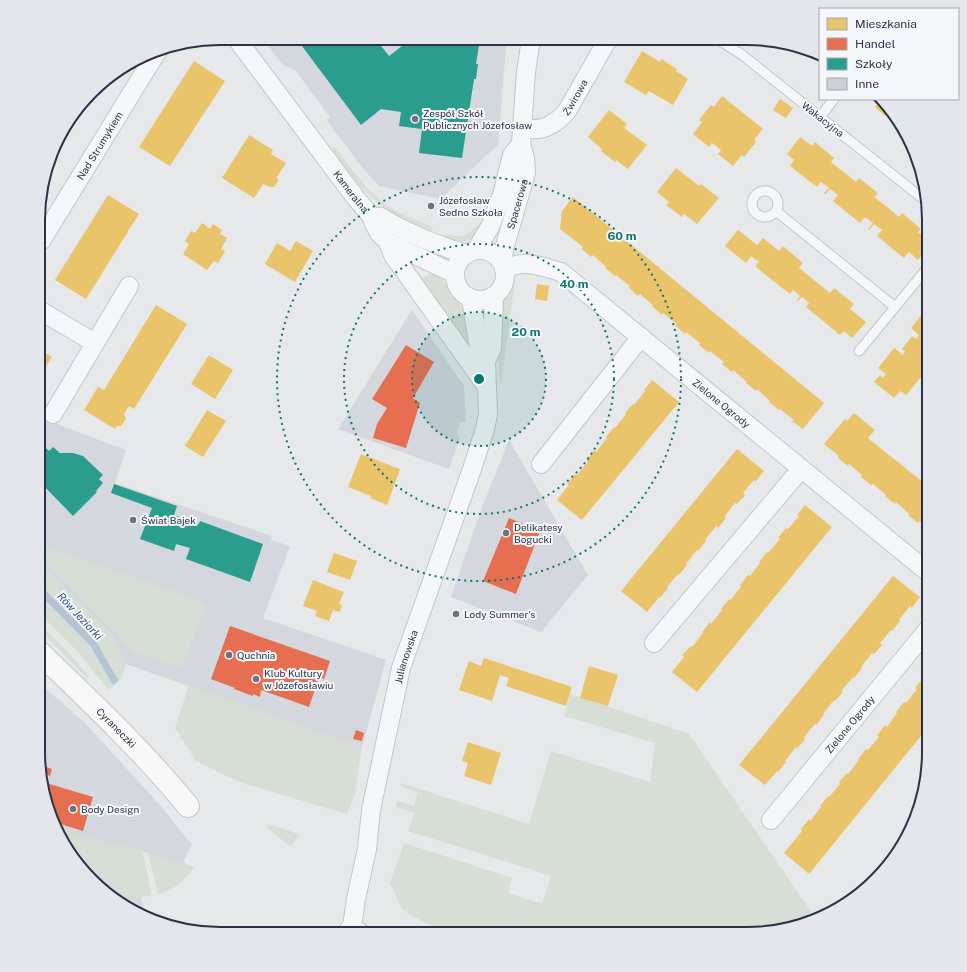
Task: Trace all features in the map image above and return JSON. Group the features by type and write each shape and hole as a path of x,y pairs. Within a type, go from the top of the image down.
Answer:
{"street":[{"name":"Kameralna","path":"241,45 355,198 372,217 379,233 388,242 393,256 487,387"},
{"name":"Spacerowa","path":"503,266 504,250 526,173 521,136 526,72 530,45"},
{"name":"Żwirowa","path":"521,136 531,130 552,124 563,116 605,45"},
{"name":"Nad Strumykiem","path":"45,234 153,58"},
{"name":"Spacerowa","path":"471,252 490,227 502,195 512,155 521,136"},
{"path":"372,217 381,217 400,228 450,249 471,252 483,250 490,252 497,257 503,266 505,277 504,283 500,290 494,296 487,299 479,300 466,296 460,290 456,281 455,274 458,262 462,257 471,252"},
{"path":"388,242 455,274"},
{"name":"Zielone Ogrody","path":"503,266 525,264 561,272 922,567"},
{"path":"52,414 129,286"},
{"path":"487,387 486,361 492,348 494,296"},
{"path":"471,298 479,349 486,361"},
{"path":"45,313 95,343"},
{"path":"541,464 641,337"},
{"name":"Julianowska","path":"354,927 357,893 367,849 370,810 401,668 467,484 485,429 488,414 487,387"},
{"path":"654,643 801,469"},
{"name":"Zielone Ogrody","path":"771,820 922,637"},
{"name":"Cyraneczki","path":"45,658 142,752 188,806"}],"lane":[{"name":"Wakacyjna","path":"727,45 741,54 920,196"},
{"path":"820,117 833,100"},
{"path":"776,211 895,307"},
{"path":"859,351 922,274"}],"shaded area":[{"name":"Zespół Szkół Publicznych Józefosław","path":"267,45 505,45 506,47 498,145 441,199 379,186 365,171 327,121 330,117 295,70 282,64"},
{"path":"334,147 363,183 378,198 396,211 431,226 431,232 413,224 381,205 361,188 348,173 333,151 332,148"},
{"path":"481,223 483,224 477,235 469,240 456,241 444,237 444,235 465,235"},
{"path":"430,270 447,285 459,303 463,311 469,347 421,279 429,274"},
{"path":"515,280 500,383 498,351 502,301"},
{"path":"412,310 464,386 466,421 460,423 457,434 460,438 449,469 338,429"},
{"path":"45,420 126,450 115,483 272,536 271,540 290,546 263,618 386,660 362,747 126,664 111,634 45,569"},
{"path":"509,440 588,575 541,632 451,597 482,507"},
{"path":"45,546 207,603 181,668 133,652 45,562"},
{"path":"45,569 111,634 126,664 121,679 109,690 81,655 45,619"},
{"path":"45,629 69,653 89,677 87,678 45,635"},
{"path":"189,685 362,747 355,794 347,814 239,782 196,761 175,728"},
{"path":"45,688 84,722 159,804 192,845 184,860 185,865 129,847 144,909 114,891 96,876 68,839 58,819 48,786 45,763"},
{"path":"570,694 689,734 813,914 781,924 758,927 434,927 402,909 390,883 404,843 512,878 508,893 542,904 551,876 408,831 415,813 396,807 397,801 414,806 418,793 400,786 401,783 529,824 551,751 650,782 655,743 564,716"},
{"path":"269,824 300,835 290,846 266,827"},
{"path":"64,831 142,851 152,895 128,900 114,891 96,876 81,858"},
{"path":"148,853 194,867 186,877 174,887 158,894"}],"building: Mieszkania":[{"path":"642,51 660,62 661,59 677,69 676,71 688,79 673,105 649,91 646,95 624,82"},
{"path":"194,61 225,81 170,166 139,147"},
{"path":"722,96 763,129 754,140 756,142 744,157 742,155 733,166 718,154 721,150 712,143 709,147 693,134 702,122 699,120 711,105 714,107"},
{"path":"780,99 793,108 786,118 773,110"},
{"path":"877,104 886,114 885,116 875,107"},
{"path":"609,110 627,124 624,128 647,145 628,169 616,160 615,162 601,151 602,149 588,137"},
{"path":"249,135 273,150 271,154 286,163 277,177 278,181 274,187 263,184 254,198 222,178"},
{"path":"800,137 812,146 815,142 834,158 831,162 856,182 859,178 878,193 874,197 899,217 902,213 921,229 918,232 922,235 922,255 918,260 909,252 904,258 877,236 882,230 874,224 869,230 868,229 873,223 865,217 860,223 833,201 838,195 830,189 825,194 824,193 829,188 821,182 817,187 790,166 794,160 787,154"},
{"path":"676,168 699,186 701,184 719,198 697,224 684,214 682,217 666,205 669,202 657,192"},
{"path":"108,195 139,214 86,299 55,280"},
{"path":"573,197 824,403 803,429 792,421 794,420 769,402 770,401 757,389 756,391 733,370 732,372 722,364 724,362 710,351 709,353 699,345 700,343 686,332 685,334 675,325 677,324 663,313 662,315 640,294 638,296 628,287 630,286 605,268 606,267 593,255 591,257 582,249 583,247 560,229 562,211"},
{"path":"202,223 210,229 213,224 222,230 220,234 227,238 221,249 225,251 218,263 214,261 207,270 183,254 189,244 185,241 191,231 195,233"},
{"path":"738,230 757,245 763,238 779,251 783,246 803,263 799,268 830,293 834,288 854,304 850,309 866,322 852,338 844,331 840,335 806,307 809,303 802,297 798,301 797,300 800,296 793,290 790,294 755,266 759,262 751,256 746,263 725,246"},
{"path":"296,241 313,251 295,282 265,264 277,243 290,251"},
{"path":"537,284 549,286 547,301 535,299"},
{"path":"156,305 187,324 134,409 129,406 124,414 126,419 121,426 117,426 115,429 84,410 98,387 104,390"},
{"path":"922,314 922,376 906,395 900,391 894,398 874,382 880,375 883,378 886,374 878,368 894,348 903,355 905,351 902,349 912,336 916,339 919,335 911,328"},
{"path":"45,353 52,357 45,368"},
{"path":"209,355 233,370 215,399 191,384"},
{"path":"652,380 679,402 582,520 557,500 569,485 567,484 588,462 586,461 594,450 596,452 607,438 606,437 614,427 615,428 626,414 625,413 633,404 634,405"},
{"path":"207,410 226,421 203,457 185,446"},
{"path":"854,413 875,430 868,438 922,481 922,523 920,521 918,523 908,515 909,514 896,502 895,504 873,484 871,485 861,477 862,475 849,464 848,466 838,458 839,456 824,444 845,419 847,421"},
{"path":"737,449 764,471 743,493 745,495 737,504 735,503 724,517 726,518 718,528 716,526 679,575 678,574 660,598 659,597 647,612 621,591"},
{"path":"361,454 400,469 387,505 370,498 371,496 348,487"},
{"path":"805,505 832,527 697,692 672,672 684,657 682,655 691,646 692,647 710,622 711,624 729,599 730,600 741,587 740,585 748,575 750,576 767,552 768,553 780,539 778,538 786,528 788,529 799,516 797,515"},
{"path":"334,553 357,561 350,580 327,572"},
{"path":"893,576 920,597 912,608 910,606 892,631 891,630 880,643 882,645 874,654 872,653 854,678 853,677 842,690 843,692 835,701 834,700 816,725 815,724 804,737 805,739 797,749 796,747 778,772 777,771 765,785 739,765"},
{"path":"313,580 344,592 339,604 342,605 340,612 333,610 329,621 315,616 317,611 303,606"},
{"path":"484,658 572,687 566,706 506,686 509,678 500,675 492,701 459,690 469,661 481,666"},
{"path":"589,666 618,675 608,706 580,698"},
{"path":"922,679 922,735 809,874 784,853 802,831 801,829 809,819 810,821 821,807 820,806 840,784 839,782 847,773 848,774 866,749 868,750 879,737 877,735 885,725 887,727 897,713 896,712 904,702 906,703 917,689 915,688"},
{"path":"468,742 501,753 491,785 464,776 468,763 462,761"}],"building: Handel":[{"path":"406,345 434,362 413,398 420,403 406,448 373,438 377,424 387,408 372,399"},
{"path":"509,518 540,531 516,594 483,581"},
{"path":"230,626 330,661 324,679 319,677 309,707 261,690 260,697 253,694 253,696 211,679"},
{"path":"356,730 364,733 362,741 353,739"},
{"path":"46,767 52,769 50,776 47,775"},
{"path":"48,783 93,797 83,831 61,824 54,808"}],"building: Szkoły":[{"path":"301,45 380,45 389,56 403,45 479,45 476,64 478,64 476,79 474,79 462,158 419,153 422,129 399,126 401,112 381,109 361,125"},
{"path":"45,447 49,451 53,447 59,453 73,453 83,456 103,475 99,479 103,483 96,491 97,492 73,516 45,487"},
{"path":"114,484 177,506 174,515 199,524 200,521 263,544 250,582 186,559 190,548 176,544 174,551 140,539 152,508 111,493"}],"building: Inne":[{"name":"Józefosław Sedno Szkoła","path":"428,202 436,203 435,210 427,208"}],"waterway":[{"name":"Rów Jeziorki","path":"45,595 93,643 114,680"}],"place":[{"name":"Zespół Szkół Publicznych Józefosław","path":"415,119"},
{"name":"Józefosław Sedno Szkoła","path":"431,206"},
{"name":"Świat Bajek","path":"133,520"},
{"name":"Delikatesy Bogucki","path":"506,533"},
{"name":"Lody Summer's","path":"456,614"},
{"name":"Quchnia","path":"229,655"},
{"name":"Klub Kultury w Józefosławiu","path":"256,679"},
{"name":"Body Design","path":"73,809"}]}
